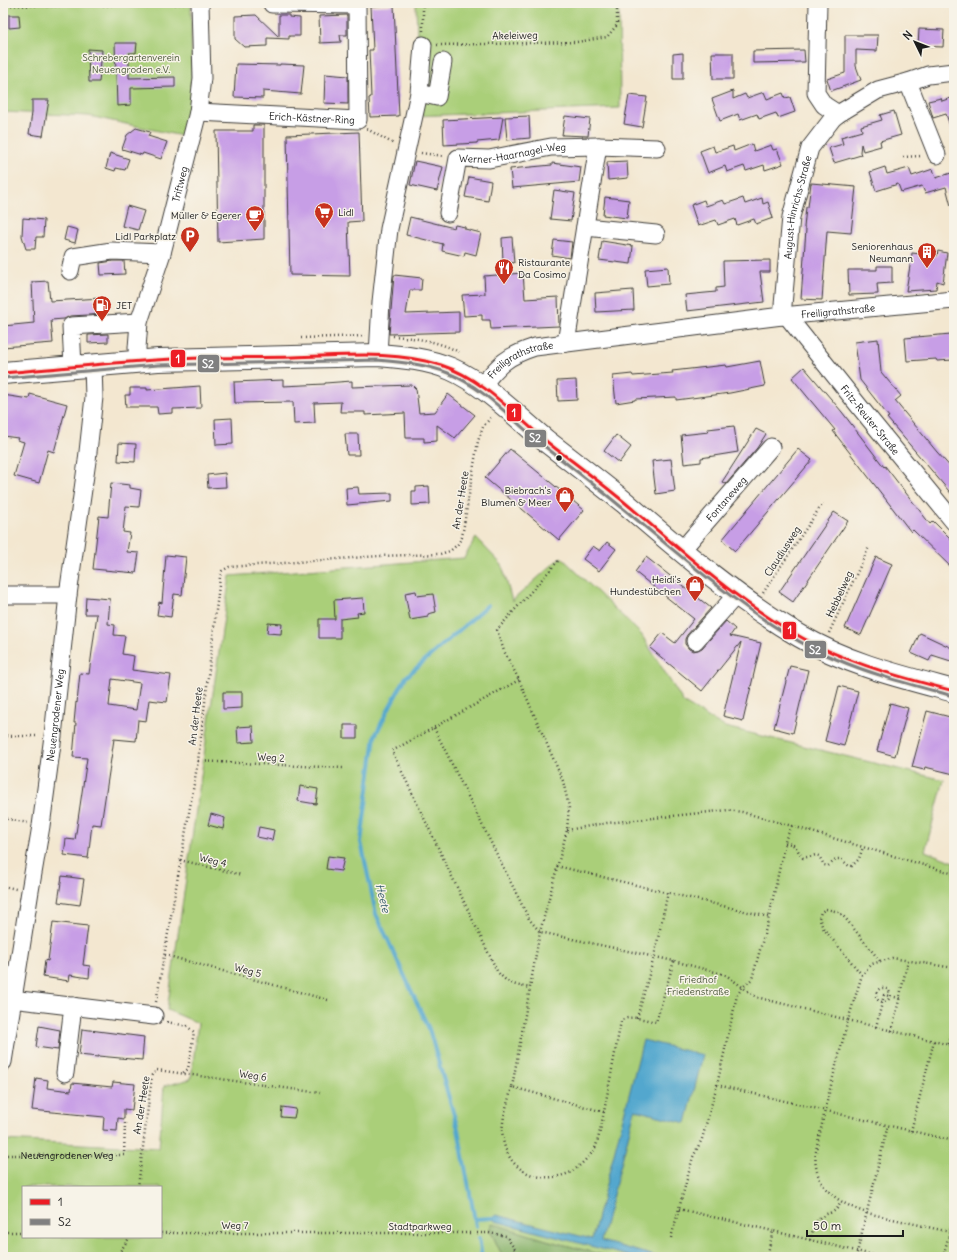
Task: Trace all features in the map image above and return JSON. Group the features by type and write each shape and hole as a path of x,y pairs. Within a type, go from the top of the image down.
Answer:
{"main road":[{"name":"Freiligrathstraße","path":"3,373 138,362 378,355 412,358 432,363 451,370 481,387"},
{"path":"481,387 681,551 747,593 800,636 821,648 869,667 908,679 954,690"}],"street":[{"name":"Triftweg","path":"138,362 137,348 139,322 162,253 198,112 202,78 200,3"},
{"path":"818,3 816,93 824,105 838,114"},
{"name":"Erich-Kästner-Ring","path":"198,112 358,120 357,4 272,4"},
{"path":"378,355 381,302 389,230 419,93 423,45"},
{"path":"419,93 437,97 443,62"},
{"name":"August-Hinrichs-Straße","path":"785,316 791,216 810,148 833,118 878,90 928,75 954,72"},
{"path":"908,82 937,155"},
{"path":"566,343 598,146"},
{"name":"Werner-Haarnagel-Weg","path":"448,213 458,158 489,159 551,147 598,146 657,148"},
{"path":"585,226 656,234"},
{"path":"70,271 73,257 87,254 112,251 162,253"},
{"name":"Freiligrathstraße","path":"481,387 505,360 518,353 535,347 785,316 954,300"},
{"name":"Fritz-Reuter-Straße","path":"785,316 954,522"},
{"name":"Neuengrodener Weg","path":"3,1062 8,999 41,826 53,736 68,595 87,461 94,397 71,326 139,322"},
{"name":"Fontaneweg","path":"681,551 771,447"},
{"path":"695,642 747,593"},
{"path":"3,595 68,595"},
{"path":"8,999 154,1016"},
{"path":"65,1073 73,1006"}],"path":[{"path":"3,5 200,3 272,4"},
{"path":"423,3 423,45"},
{"name":"Akeleiweg","path":"423,45 577,42 607,37 617,25 617,3"},
{"name":"An der Heete","path":"154,1016 198,761 220,576 222,571 230,567 379,556 440,554 450,551 458,544 462,537 476,453 483,427 503,404"},
{"name":"Claudiusweg","path":"747,593 762,596 823,504"},
{"name":"Hebbelweg","path":"822,630 829,634 869,547"},
{"path":"558,561 497,630 504,651 563,781 569,807 567,830 540,932 512,1087 502,1122 504,1144 512,1162 528,1174 549,1178 571,1172 595,1150 604,1112 621,1021 624,1018 637,1018 656,1022 674,961"},
{"path":"518,680 392,751 497,971 503,979 509,983 530,988"},
{"path":"434,728 529,919 540,932 674,961 726,975 756,997 954,1046"},
{"path":"3,736 53,736"},
{"name":"Weg 2","path":"198,761 343,768"},
{"path":"567,830 607,823 728,810 742,812 792,826 954,874"},
{"path":"3,818 41,826"},
{"path":"672,1238 693,1157 702,1140 717,1085 737,995 752,979 769,917 785,843 792,826"},
{"path":"785,843 791,843 794,845 803,858 816,855 819,856 824,865 828,866 837,859 841,859 849,866 852,866 859,859 863,847"},
{"name":"Weg 4","path":"180,860 242,875"},
{"path":"557,866 769,917"},
{"path":"637,1018 654,957 668,892"},
{"path":"862,975 823,928 818,918 821,912 826,909 839,912 846,918 880,961"},
{"name":"Weg 5","path":"164,955 328,1000"},
{"path":"952,1232 867,1213 841,1202 833,1196 819,1177 816,1166 816,1154 824,1110 848,1020 862,975 872,964 892,958 954,968"},
{"path":"892,1030 908,960"},
{"path":"882,987 886,988 890,992 890,996 887,1001 882,1002 875,996 877,989 882,987"},
{"path":"876,1027 884,995 900,998"},
{"path":"154,1016 159,1020 188,1026 194,1032 188,1069 183,1073"},
{"path":"949,1044 954,1022"},
{"path":"912,1131 934,1041"},
{"name":"An der Heete","path":"138,1186 152,1075 157,1070 183,1073"},
{"name":"Weg 6","path":"183,1073 320,1093"},
{"path":"717,1085 954,1141"},
{"path":"512,1087 604,1112"},
{"name":"Neuengrodener Weg","path":"3,1154 124,1155 125,1123"},
{"path":"856,1257 888,1125"},
{"path":"810,1240 815,1224 818,1220 823,1215 833,1213 841,1202"},
{"path":"679,1209 866,1255 881,1257"},
{"path":"943,1257 952,1232 954,1216"},
{"path":"766,1257 773,1231"},
{"path":"3,1232 22,1232"},
{"name":"Weg 7","path":"162,1233 310,1233"},
{"name":"Stadtparkweg","path":"310,1233 489,1233 506,1236 520,1257"},
{"path":"116,1257 129,1238"}],"green space":[{"name":"Schrebergartenverein Neuengroden e.V.","path":"3,3 191,3 192,102 182,136 89,116 3,112"},
{"path":"416,3 619,3 620,108 414,116 418,66"},
{"name":"Friedhof Friedenstraße","path":"476,538 502,565 512,601 561,557 641,634 684,703 725,727 944,780 925,851 954,862 954,1257 610,1257 546,1240 491,1223 490,1230 503,1257 3,1257 3,1140 159,1148 164,1086 191,1079 198,1023 167,1010 230,576 464,558"},
{"path":"491,1223 546,1240 610,1257 503,1257 490,1230"}],"water":[{"path":"643,1040 703,1055 686,1123 635,1110 601,1241 659,1257 632,1257 495,1221 492,1218 496,1215 592,1239"}],"building":[{"path":"394,5 399,116 370,117 369,98 371,97 369,50 373,50 371,6"},
{"path":"9,15 19,15 20,27 9,28"},
{"path":"256,15 279,37 279,15 289,15 289,17 300,18 300,36 289,36 289,39 267,38 267,46 244,47 235,39 235,16"},
{"path":"347,15 347,35 340,35 341,42 320,43 319,16"},
{"path":"919,29 944,30 943,47 918,46"},
{"path":"845,35 878,35 877,51 856,50 856,66 861,80 831,91 827,79 845,73"},
{"path":"115,43 137,43 136,53 129,53 129,78 175,77 175,87 131,88 131,105 117,106"},
{"path":"88,49 102,50 99,82 89,82"},
{"path":"804,50 805,62 753,63 753,51"},
{"path":"683,53 683,79 673,79 673,54"},
{"path":"712,53 733,53 733,79 713,79"},
{"path":"236,64 304,65 301,94 263,91 263,98 234,97"},
{"path":"325,74 348,76 348,104 324,103"},
{"path":"733,91 733,99 745,94 747,98 764,92 767,99 783,93 785,98 790,97 795,112 778,118 776,113 759,119 757,114 740,120 738,114 720,121 712,99"},
{"path":"629,95 647,97 642,127 624,124"},
{"path":"954,97 954,132 952,132 946,114 933,118 928,101 941,98 942,101"},
{"path":"32,100 49,100 43,136 29,134"},
{"path":"894,111 901,135 880,141 881,146 863,151 861,144 861,155 834,163 829,148 843,144 841,137 862,131 861,126 882,120 880,115"},
{"path":"529,116 530,138 507,140 505,117"},
{"path":"565,116 590,119 588,136 562,135"},
{"path":"503,117 499,140 444,145 443,120"},
{"path":"253,125 264,125 264,239 218,242 216,131 253,131"},
{"path":"136,128 150,132 148,136 167,142 161,159 143,153 142,155 122,149 127,135"},
{"path":"359,132 362,221 348,222 350,276 290,275 287,135"},
{"path":"752,144 754,151 771,145 773,150 777,149 783,164 765,170 764,165 746,171 744,166 727,172 725,166 708,173 700,151 713,146 715,152 733,146 734,151"},
{"path":"110,153 129,159 125,170 116,168 115,171 106,168"},
{"path":"415,161 443,167 437,191 410,185"},
{"path":"627,161 628,178 608,180 607,162"},
{"path":"552,163 581,167 579,182 512,188 510,169 552,165"},
{"path":"885,167 887,174 909,168 912,176 933,169 936,178 954,172 954,205 951,206 946,187 925,193 922,186 901,192 898,184 876,191 870,172"},
{"path":"469,177 491,181 488,201 465,197"},
{"path":"811,183 856,187 851,233 827,231 822,300 801,299 806,229 804,228 806,207 808,207"},
{"path":"554,190 575,193 571,221 550,219"},
{"path":"605,197 629,200 627,218 603,215"},
{"path":"743,198 745,204 762,198 763,204 768,202 773,218 756,224 754,219 737,225 735,219 718,225 716,220 698,226 691,205 704,200 706,206 723,200 725,204"},
{"path":"127,206 144,211 138,230 122,226"},
{"path":"410,217 454,228 455,225 465,227 465,229 481,233 476,255 465,252 464,256 442,251 443,244 406,235"},
{"path":"23,218 44,220 43,237 36,237 35,249 26,249 22,236"},
{"path":"67,227 78,230 75,243 64,240"},
{"path":"512,237 514,263 503,261 502,238"},
{"path":"554,240 572,242 570,258 552,255"},
{"path":"602,241 633,246 631,264 599,260"},
{"name":"Seniorenhaus Neumann","path":"938,251 947,253 943,283 937,281 936,289 906,291 912,253 937,256"},
{"path":"770,260 770,272 760,272 764,302 687,311 685,295 716,292 716,288 724,287 723,261"},
{"path":"124,261 125,274 101,275 100,263"},
{"path":"877,266 892,266 892,283 877,284 878,294 849,295 848,270 877,270"},
{"path":"668,267 669,284 647,286 645,269"},
{"path":"523,273 525,299 558,297 559,326 491,329 490,320 482,320 482,315 464,316 462,295 485,294 484,276"},
{"path":"394,275 422,278 421,290 410,290 406,314 459,312 459,332 389,334"},
{"path":"48,281 50,301 102,298 102,313 107,314 70,316 64,319 51,320 53,343 3,347 3,326 34,323 32,282"},
{"path":"633,290 634,310 596,312 595,293"},
{"path":"108,334 108,342 88,343 88,335"},
{"path":"951,334 953,360 937,361 936,359 907,361 905,338"},
{"path":"878,339 881,372 901,396 895,401 954,471 954,497 887,418 889,417 860,380 855,342"},
{"path":"760,361 765,386 730,393 676,400 676,397 635,399 616,403 613,376 673,373 672,371 726,365 727,367"},
{"path":"804,367 842,412 930,524 933,521 954,542 954,570 913,530 911,532 833,431 835,430 792,378"},
{"path":"283,380 283,386 352,381 352,387 412,385 416,389 419,413 435,412 448,394 475,415 455,438 437,425 437,441 424,442 424,438 406,438 405,413 365,415 365,412 340,412 341,402 314,403 315,423 294,424 293,402 235,403 234,382"},
{"path":"576,380 577,400 558,401 557,381"},
{"path":"200,386 201,408 173,409 173,413 158,414 157,407 126,407 125,395 130,395 130,388 147,388 147,390"},
{"path":"30,394 67,404 54,452 48,450 39,483 14,476 24,442 17,440 18,438 3,436 3,395 29,399"},
{"path":"232,418 233,444 216,445 215,419"},
{"path":"734,426 738,452 701,458 701,462 684,464 681,435 709,432 708,429"},
{"path":"756,429 766,434 757,448 726,484 722,482"},
{"path":"345,434 358,434 359,455 347,455"},
{"path":"616,435 631,447 619,463 604,451"},
{"path":"119,443 136,444 135,462 118,461"},
{"path":"510,449 584,510 559,540 485,478"},
{"path":"798,449 812,460 735,551 722,540"},
{"path":"671,459 675,491 656,494 652,461"},
{"path":"225,473 226,487 208,488 207,475"},
{"path":"111,483 130,485 130,488 141,490 139,507 126,506 123,532 130,533 127,552 139,553 136,573 93,569 99,516 108,517"},
{"path":"429,486 430,504 412,505 412,491 416,491 416,487"},
{"path":"358,487 359,494 392,493 392,501 347,505 346,488"},
{"path":"834,512 848,521 793,602 779,592"},
{"path":"607,542 616,549 599,571 583,559 593,546 600,551"},
{"path":"166,555 186,557 182,595 174,594 171,617 157,615 159,602 162,603"},
{"path":"646,557 711,608 687,635 685,644 689,649 693,651 702,648 726,621 735,629 730,636 761,643 743,721 723,716 741,642 702,691 650,648 662,633 675,643 694,619 635,572"},
{"path":"876,557 892,564 861,635 845,628"},
{"path":"416,591 417,596 433,594 436,612 428,614 428,617 410,620 405,593"},
{"path":"86,597 110,599 108,624 115,625 114,635 125,636 122,654 134,656 132,670 171,675 167,702 149,700 146,721 138,720 136,741 114,739 101,825 92,824 88,858 64,855 66,839 75,840 87,758 73,757 76,723 74,723 80,673 89,674 97,614 85,614","holes":["112,679 140,683 136,710 109,706"]},
{"path":"363,598 364,612 357,613 358,617 340,619 340,638 319,638 319,619 335,619 334,600"},
{"path":"268,623 282,624 281,634 267,633"},
{"path":"920,633 954,649 954,662 932,655 929,661 911,653"},
{"path":"790,666 808,670 793,733 774,728"},
{"path":"839,686 858,691 844,746 825,741"},
{"path":"223,692 242,692 242,708 223,709"},
{"path":"890,703 908,708 895,756 877,751"},
{"path":"927,711 954,718 954,749 951,763 954,763 954,774 925,767 924,770 912,767"},
{"path":"344,725 357,725 357,738 344,738"},
{"path":"253,726 254,742 238,743 237,727"},
{"path":"300,786 318,789 316,804 298,801"},
{"path":"211,814 225,818 223,829 208,825"},
{"path":"259,827 274,830 272,840 257,837"},
{"path":"328,856 344,858 341,871 326,869"},
{"path":"62,876 84,879 80,905 58,902"},
{"path":"53,922 88,926 83,965 90,966 89,978 70,975 69,981 43,977 45,960 48,961"},
{"path":"39,1026 60,1030 58,1050 36,1047"},
{"path":"82,1029 144,1037 142,1060 79,1055"},
{"path":"36,1078 48,1080 47,1088 71,1091 72,1083 112,1087 113,1082 135,1084 132,1110 124,1109 124,1119 118,1118 117,1131 103,1130 104,1117 32,1110"},
{"path":"282,1107 296,1109 294,1118 281,1117"}],"waterway":[{"name":"Heete","path":"476,1226 458,1129 429,1029 376,914 361,842 375,736 390,706 406,677 488,605"},
{"path":"475,1219 492,1218"},
{"name":"Heete","path":"479,1238 482,1257"}],"transit line":[{"name":"1","path":"3,373 173,359 349,355 405,357 441,365 458,372 488,391 542,438 623,501 716,580 791,632 818,646 851,660 902,677 954,691"},
{"name":"S2","path":"3,378 158,365 378,360 413,364 440,370 461,379 498,405 543,445 611,498 700,572 733,598 781,631 813,649 850,665 953,696"}],"place":[{"name":"Lidl","path":"324,229"},
{"name":"Müller & Egerer","path":"255,232"},
{"name":"Lidl Parkplatz","path":"190,253"},
{"name":"Seniorenhaus Neumann","path":"927,269"},
{"name":"Ristaurante Da Cosimo","path":"504,285"},
{"name":"JET","path":"102,322"},
{"name":"Biebrach's Blumen & Meer","path":"565,513"},
{"name":"Heidi's Hundestübchen","path":"695,602"}]}
